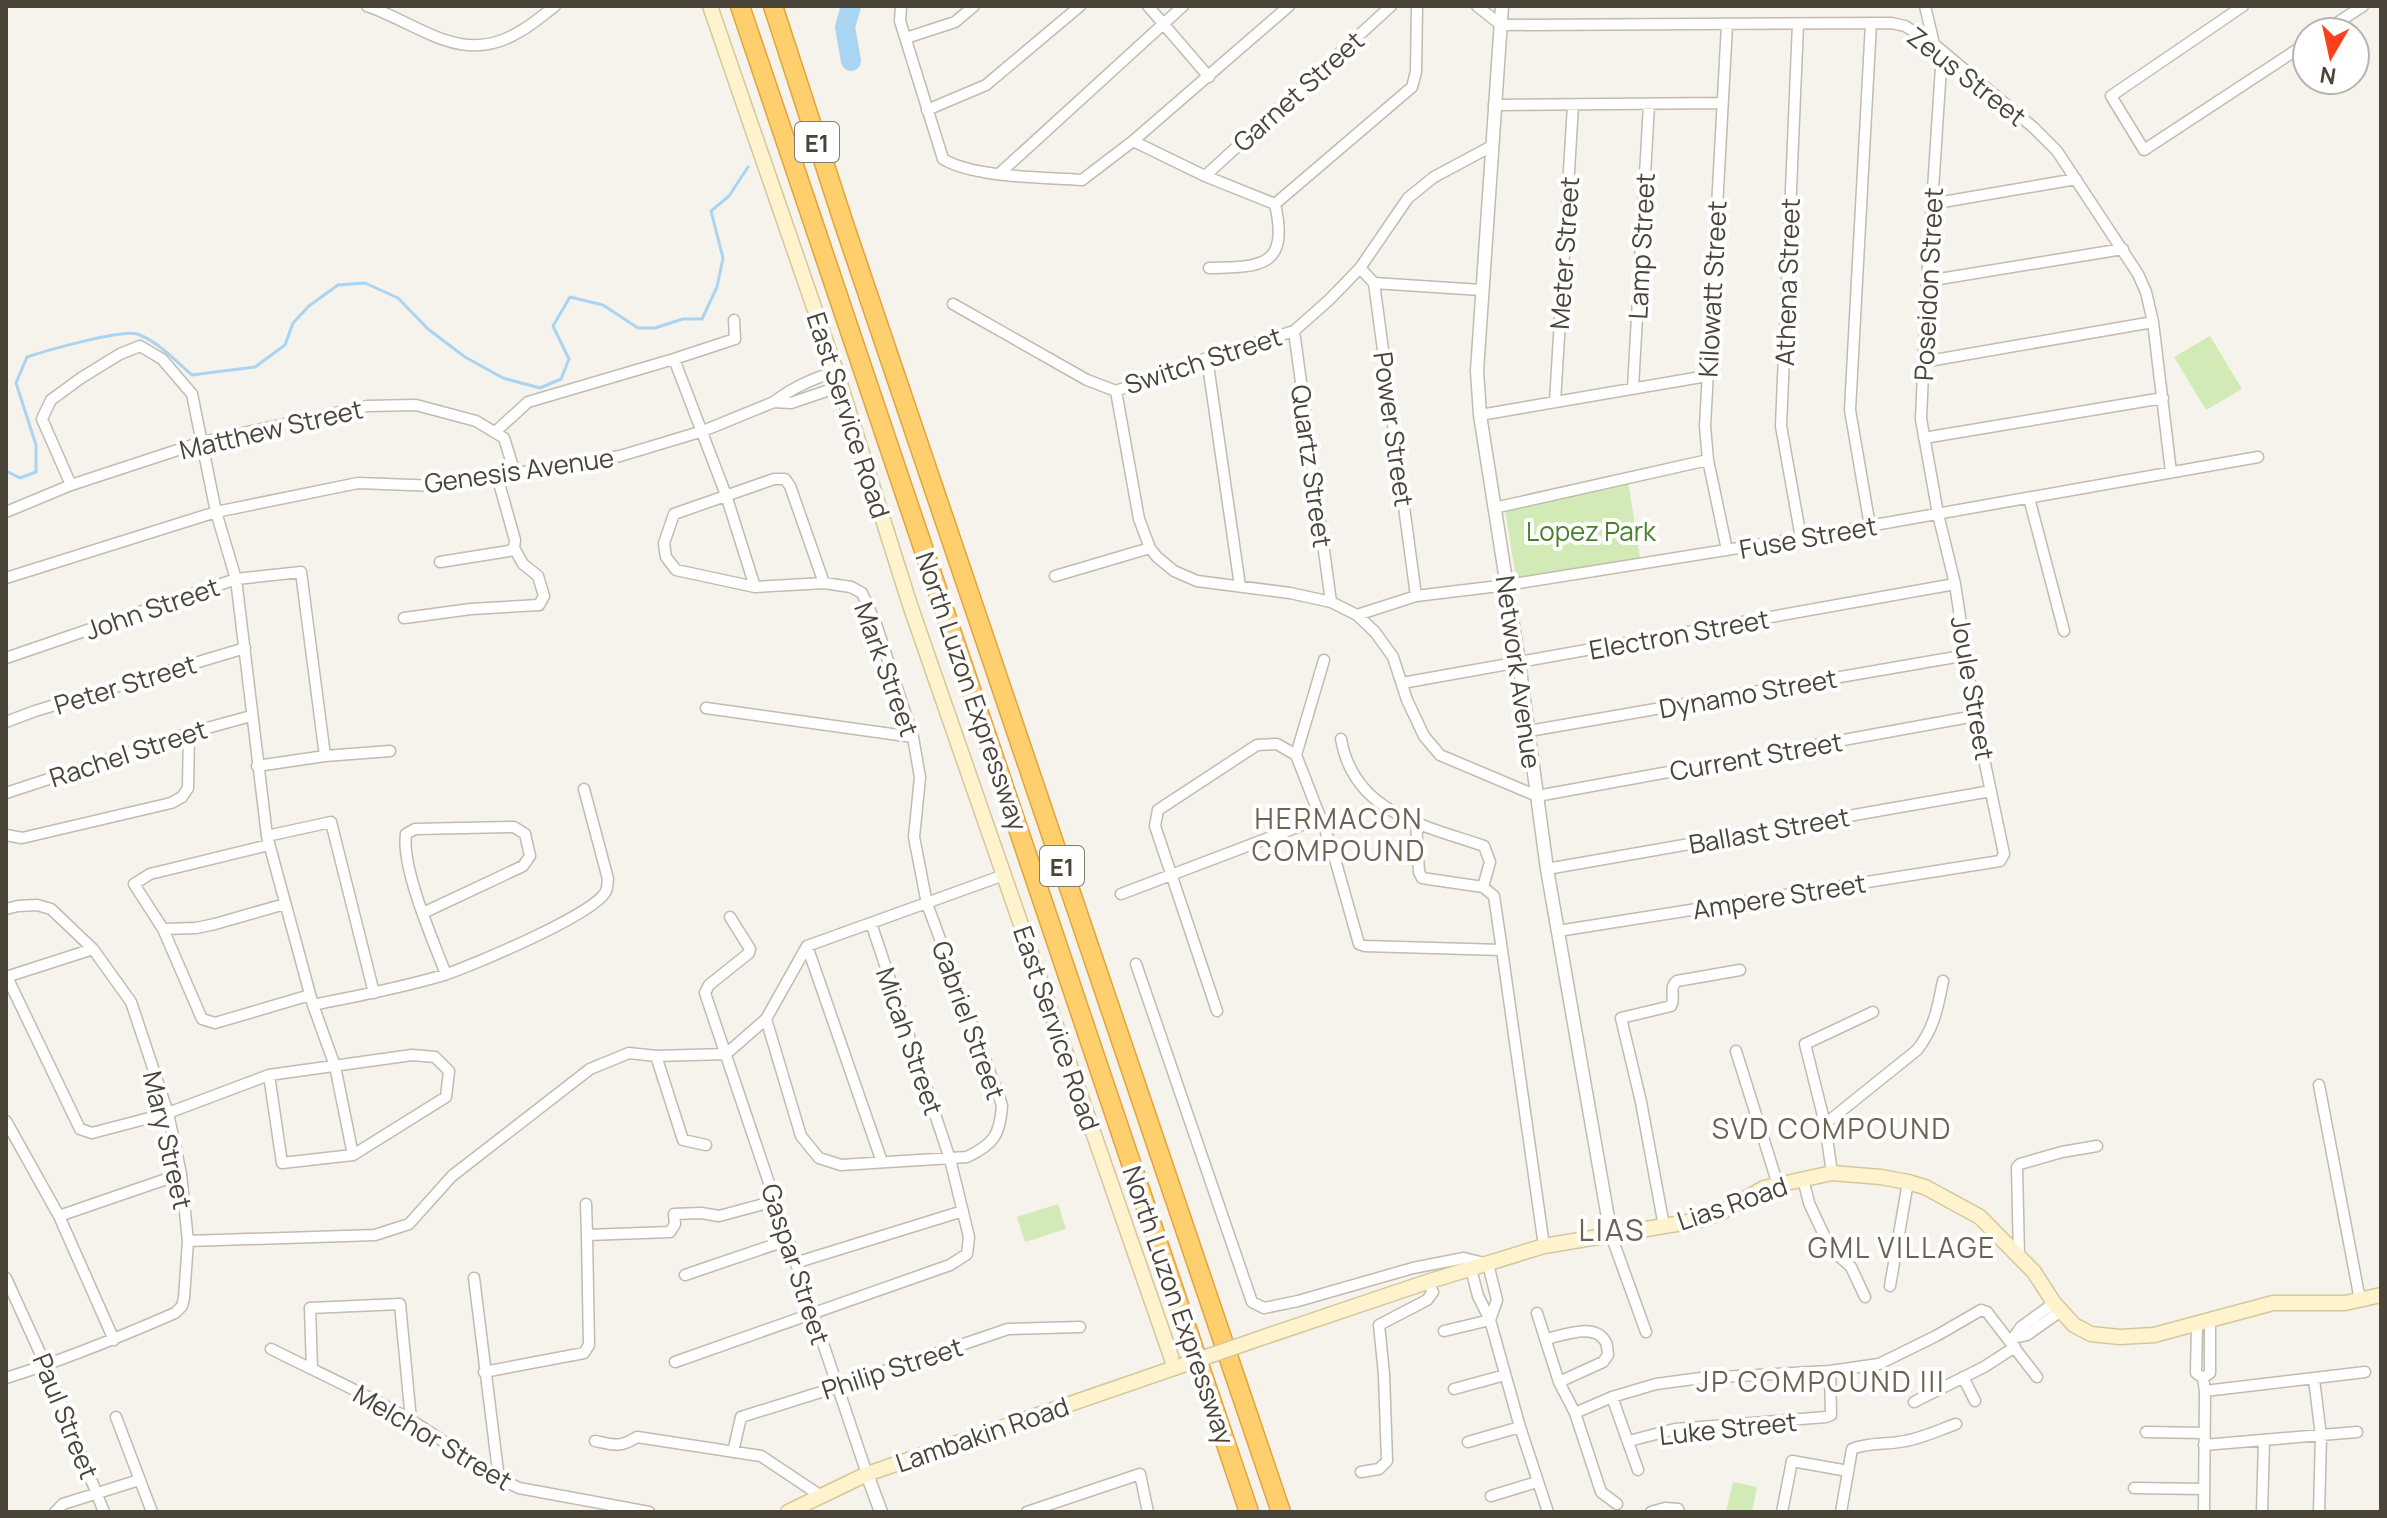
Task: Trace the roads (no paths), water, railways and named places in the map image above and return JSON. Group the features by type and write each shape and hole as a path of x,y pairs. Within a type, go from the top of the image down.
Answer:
{"highway":[{"name":"North Luzon Expressway","path":"740,6 1249,1512"},
{"name":"North Luzon Expressway","path":"773,6 1281,1512"}],"main road":[{"name":"East Service Road","path":"710,6 839,379 910,605 1178,1367"},
{"name":"Lias Road","path":"1178,1367 1427,1282 1544,1246 1700,1220 1720,1213 1764,1188 1832,1173 1881,1177 1925,1187 1980,1217 2034,1272 2074,1325 2091,1334 2154,1335 2273,1303 2345,1303 2381,1295"},
{"name":"Lambakin Road","path":"788,1512 867,1474 1178,1367"}],"street":[{"path":"367,6 456,45 482,47 517,33 555,6"},
{"path":"901,6 900,21 943,159 956,167 1082,180 1133,141 1289,6"},
{"path":"906,38 955,22 974,6"},
{"path":"927,110 986,85 1080,6"},
{"path":"1148,6 1209,77"},
{"path":"1000,173 1183,6"},
{"name":"Garnet Street","path":"1205,176 1391,6"},
{"path":"1275,204 1412,87 1416,72 1417,6"},
{"path":"1477,6 1501,25"},
{"name":"Network Avenue","path":"1502,6 1481,290 1477,371 1480,415 1547,869 1611,1235"},
{"path":"1925,6 1934,44"},
{"path":"2243,6 2111,96 2144,150 2291,54"},
{"path":"1870,526 1850,410 1871,23"},
{"name":"Zeus Street","path":"1501,25 1871,23 1905,26 1934,44 2057,151 2123,249 2146,292 2153,322 2171,472"},
{"name":"Athena Street","path":"1798,24 1781,426 1801,538"},
{"name":"Kilowatt Street","path":"1727,25 1705,426 1708,460 1727,550"},
{"name":"Poseidon Street","path":"1938,514 1921,419 1942,52"},
{"path":"1494,105 1722,103"},
{"name":"Lamp Street","path":"1633,388 1649,104"},
{"name":"Meter Street","path":"1555,402 1573,105"},
{"path":"1133,141 1205,176 1275,204"},
{"name":"Switch Street","path":"953,304 1087,380 1116,391 1294,331 1360,268 1408,198 1434,177 1492,146"},
{"path":"1931,204 2076,179"},
{"path":"1209,268 1261,264 1273,254 1281,228 1275,204"},
{"path":"1927,281 2123,249"},
{"path":"1360,268 1374,283 1481,290"},
{"name":"Power Street","path":"1374,283 1416,596"},
{"path":"515,473 504,438 495,432 528,402 735,339 734,320"},
{"path":"1923,362 2153,322"},
{"name":"Quartz Street","path":"1294,331 1331,602"},
{"path":"71,485 42,419 51,400 120,354 140,346 162,359 192,394 216,512 236,579 268,840 312,1000 335,1066 353,1155"},
{"path":"1207,358 1240,586"},
{"path":"674,359 726,495 755,587"},
{"path":"1480,415 1707,376"},
{"name":"Genesis Avenue","path":"6,578 216,512 358,483 438,486 620,456 703,431 774,402 809,380 839,379"},
{"path":"1116,391 1139,519 1150,548 1157,557 1174,571 1197,581 1331,602 1357,615 1375,632 1393,657 1407,700 1424,736 1440,755 1537,796"},
{"path":"1924,438 2163,398"},
{"name":"Matthew Street","path":"6,512 71,485 202,442 367,406 416,405 476,421 495,432"},
{"name":"Fuse Street","path":"1357,615 1416,596 1507,585 1801,538 2258,457"},
{"path":"1494,508 1708,460"},
{"path":"404,618 471,609 539,605 544,596 538,576 523,564 514,548 515,540 497,476"},
{"path":"726,495 774,479 785,479 824,583"},
{"name":"Mark Street","path":"726,495 674,514 664,543 666,557 676,570 755,587 824,583 851,587 862,593 876,624 913,737 920,777 914,837 927,904"},
{"path":"2029,498 2064,631"},
{"name":"Joule Street","path":"1938,514 1955,584 1975,716 2004,854 2000,861"},
{"path":"440,562 514,548"},
{"path":"1055,576 1150,548"},
{"name":"John Street","path":"6,658 236,579 301,572 325,756"},
{"name":"Electron Street","path":"1402,683 1955,584"},
{"name":"Peter Street","path":"6,722 245,648"},
{"name":"Dynamo Street","path":"1529,731 1967,655"},
{"path":"1324,660 1296,755 1321,818 1359,944 1502,950"},
{"path":"706,708 913,737"},
{"name":"Rachel Street","path":"6,793 251,716"},
{"name":"Current Street","path":"1537,796 1975,716"},
{"path":"6,835 22,838 171,803 182,797 188,788 189,733"},
{"path":"1341,739 1344,759 1370,797 1392,813 1484,846 1490,862 1483,887"},
{"path":"1217,1011 1155,826 1158,810 1257,745 1277,744 1296,755"},
{"path":"257,766 390,751"},
{"path":"374,993 331,822 150,874 134,884 163,929 202,1019 208,1023 312,1000 374,993 446,974 551,930 598,901 606,892 608,879 584,789"},
{"name":"Ballast Street","path":"1547,869 1991,791"},
{"path":"1121,894 1321,818"},
{"path":"1416,823 1422,878 1483,887 1494,896 1544,1246"},
{"path":"423,913 523,866 530,856 525,834 514,827 415,829 406,834 404,847 423,913 446,974"},
{"name":"Ampere Street","path":"1558,931 2000,861"},
{"path":"188,1241 375,1235 409,1224 452,1176 590,1069 629,1053 656,1056 726,1054 766,1019 807,946 1004,875"},
{"path":"163,929 196,928 285,904"},
{"name":"Gabriel Street","path":"766,1019 801,1136 819,1158 841,1165 950,1159 967,1157 985,1149 1000,1127 1002,1105 927,904"},
{"name":"Mary Street","path":"6,909 37,905 51,909 93,949 131,1002 168,1113 181,1174 188,1241 182,1306 175,1313 114,1340 6,1378"},
{"name":"Gaspar Street","path":"730,917 750,949 749,953 709,985 705,993 867,1474"},
{"name":"Micah Street","path":"811,1313 950,1265 967,1254 969,1237 950,1159 871,923"},
{"path":"807,946 882,1162"},
{"path":"93,949 6,977 80,1129 92,1133 168,1113 269,1075 412,1055 435,1057 449,1071 446,1097 353,1155 282,1163 269,1075"},
{"path":"1136,964 1252,1302 1264,1308 1298,1301 1413,1268 1464,1258 1488,1264 1497,1300 1490,1320"},
{"path":"1664,1226 1641,1102 1621,1018 1671,1006 1673,984 1677,981 1740,970"},
{"path":"1825,1124 1917,1050 1936,1019 1943,981"},
{"path":"1832,1173 1825,1124 1805,1044 1873,1012"},
{"path":"1736,1051 1778,1185"},
{"path":"656,1056 683,1140 706,1145"},
{"path":"2319,1085 2360,1300"},
{"path":"6,1121 59,1216 114,1340"},
{"path":"2019,1257 2017,1167 2062,1152 2097,1146"},
{"path":"59,1216 181,1174"},
{"path":"1803,1179 1809,1203 1830,1248 1851,1267 1865,1297"},
{"path":"1890,1286 1908,1182"},
{"path":"587,1235 670,1232 675,1224 674,1214 719,1216 775,1201"},
{"path":"484,1372 587,1350 586,1204"},
{"path":"795,1263 963,1211"},
{"path":"1611,1235 1646,1332"},
{"path":"685,1275 788,1240"},
{"path":"1471,1269 1478,1296 1490,1320 1548,1512"},
{"name":"Paul Street","path":"6,1278 46,1366 104,1512"},
{"path":"474,1278 499,1479"},
{"path":"1361,1472 1379,1469 1387,1461 1379,1325 1427,1300 1433,1292 1427,1282"},
{"path":"312,1369 310,1308 400,1304 411,1420"},
{"path":"1914,1402 1984,1367 2058,1307"},
{"path":"1575,1413 1612,1397 1656,1384 1830,1371 1879,1364 1981,1310 1987,1312 2014,1341 2037,1377"},
{"path":"675,1362 811,1313"},
{"path":"1537,1313 1559,1382 1575,1413 1601,1492 1617,1504"},
{"path":"1444,1331 1490,1320"},
{"path":"2203,1322 2210,1373 2203,1378 2204,1512"},
{"name":"Philip Street","path":"733,1452 741,1417 1008,1329 1080,1327"},
{"path":"1546,1339 1582,1331 1595,1332 1605,1341 1608,1355 1603,1362 1559,1382"},
{"name":"Melchor Street","path":"271,1349 411,1420 499,1479 519,1488 649,1512"},
{"name":"Luke Street","path":"1629,1441 1675,1429 1826,1417 1831,1415 1832,1409 1830,1371"},
{"path":"2205,1391 2365,1372"},
{"path":"1454,1389 1505,1375"},
{"path":"1963,1377 1975,1401"},
{"path":"2314,1379 2321,1436 2319,1512"},
{"path":"1612,1397 1638,1470"},
{"path":"116,1417 152,1512"},
{"path":"1841,1512 1852,1449 1865,1444 1907,1441 1956,1424"},
{"path":"1468,1442 1520,1427"},
{"path":"2146,1432 2204,1439 2264,1441 2357,1432"},
{"path":"595,1441 616,1445 637,1437 761,1456 821,1496"},
{"path":"2262,1512 2264,1441"},
{"path":"1782,1512 1792,1461 1848,1471"},
{"path":"867,1474 881,1512"},
{"path":"1027,1512 1140,1474 1148,1512"},
{"path":"55,1512 63,1504 139,1480"},
{"path":"1491,1496 1537,1482"},
{"path":"2134,1488 2203,1489"},
{"path":"1651,1512 1665,1508 1678,1511"}],"waterway":[{"path":"851,6 845,27 851,61"},
{"path":"6,471 20,478 36,472 36,445 16,383 27,357 83,341 129,333 152,341 192,375 255,367 285,345 293,323 309,306 338,285 365,283 398,298 428,329 465,357 503,378 540,388 561,379 569,359 553,326 570,297 603,305 638,328 655,328 683,319 702,319 717,287 723,258 711,211 729,196 748,167"}],"district":[{"name":"HERMACON COMPOUND","path":"1339,834"},
{"name":"SVD COMPOUND","path":"1832,1128"},
{"name":"LIAS","path":"1612,1229"},
{"name":"GML VILLAGE","path":"1902,1247"},
{"name":"JP COMPOUND III","path":"1821,1381"}],"park label":[{"name":"Lopez Park","path":"1591,531"}]}
